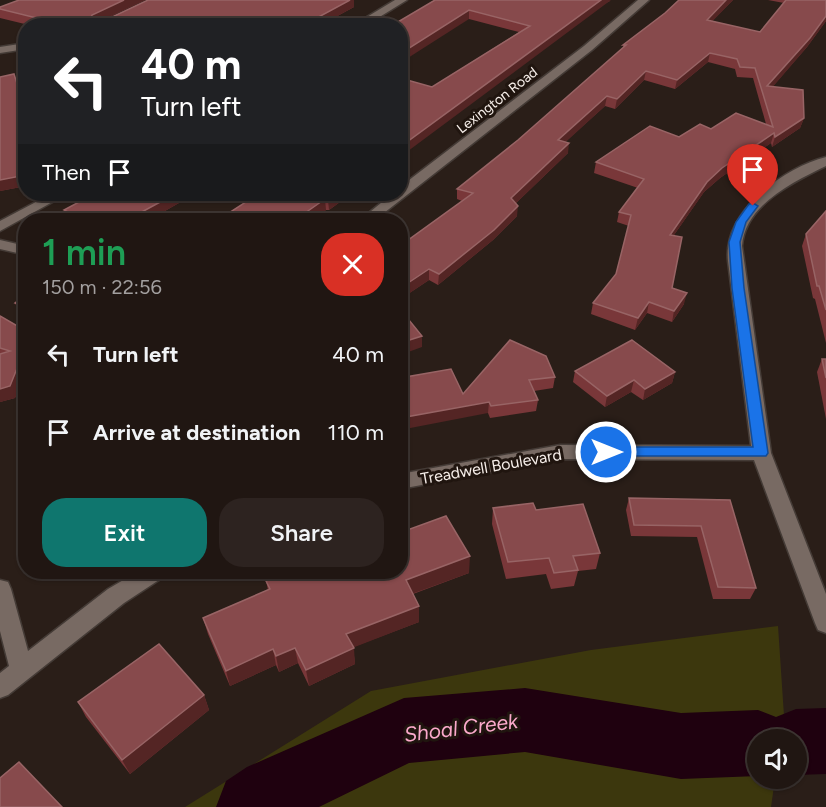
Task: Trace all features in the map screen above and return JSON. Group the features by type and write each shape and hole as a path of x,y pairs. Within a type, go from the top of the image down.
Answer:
{"street":[{"path":"371,18 402,0"},
{"name":"Lexington Road","path":"408,188 588,48 644,0"},
{"path":"0,50 18,47"},
{"path":"823,616 761,453 738,288 734,242 741,222 753,206 809,169 826,161"},
{"path":"25,213 47,201"},
{"name":"Lexington Road","path":"376,213 391,201"},
{"path":"0,227 18,217"},
{"path":"0,244 18,249"},
{"name":"Treadwell Boulevard","path":"408,480 560,452 761,453"},
{"path":"0,687 116,596 143,579"},
{"path":"0,590 22,670"}],"shaded area":[{"path":"778,626 784,716 782,729 747,729 747,789 774,789 771,807 185,807 371,691 591,650"}],"building":[{"path":"19,0 124,0 92,15 91,18 37,18 0,9 0,7"},
{"path":"148,0 350,0 317,18 110,18"},
{"path":"435,0 601,0 408,141 408,80 432,87 530,26 469,10 408,49 408,18 405,18"},
{"path":"679,0 726,0 707,20 760,32 786,0 826,0 826,16 810,38 767,86 803,90 804,118 775,137 774,133 722,168 707,182 670,235 682,237 672,288 687,293 674,311 649,302 638,318 593,303 616,274 631,215 619,212 644,179 596,162 650,126 679,137 700,124 711,129 736,113 773,127 755,68 740,67 737,59 710,53 677,80 646,71 617,99 607,96 558,140 569,143 511,198 518,206 494,230 439,274 429,269 408,283 408,240 473,193 457,189 518,140 626,45 623,45"},
{"path":"14,74 18,87 18,177 0,180 0,77"},
{"path":"81,201 162,201 140,213 70,213 64,210"},
{"path":"247,201 322,201 305,213 229,213"},
{"path":"826,211 826,310 819,286 817,286 806,234"},
{"path":"0,316 18,326 18,366 10,386 0,389 0,354 10,351 0,348"},
{"path":"408,319 422,336 408,340"},
{"path":"510,340 546,356 555,377 529,380 538,400 491,406 489,402 408,417 408,377 451,369 463,394"},
{"path":"632,340 675,372 645,389 634,380 607,396 575,371"},
{"path":"822,359 826,359 826,378"},
{"path":"629,498 730,500 756,588 718,587 701,526 634,525"},
{"path":"533,503 536,510 583,504 600,553 573,556 578,570 554,573 549,558 508,562 493,508"},
{"path":"446,516 470,556 406,580 419,606 346,634 354,648 306,670 295,648 276,656 273,649 226,671 203,618 270,589 266,581 272,579 408,579 408,530"},
{"path":"159,644 204,695 122,760 78,702"},
{"path":"19,762 62,807 0,807 0,778"}],"waterway":[{"name":"Shoal Creek","path":"252,807 272,792 404,731 525,720 681,746 747,743"},
{"name":"Shoal Creek","path":"807,742 826,741"}],"route":[{"path":"606,452 761,453 738,288 734,242 741,222 753,206"}]}
